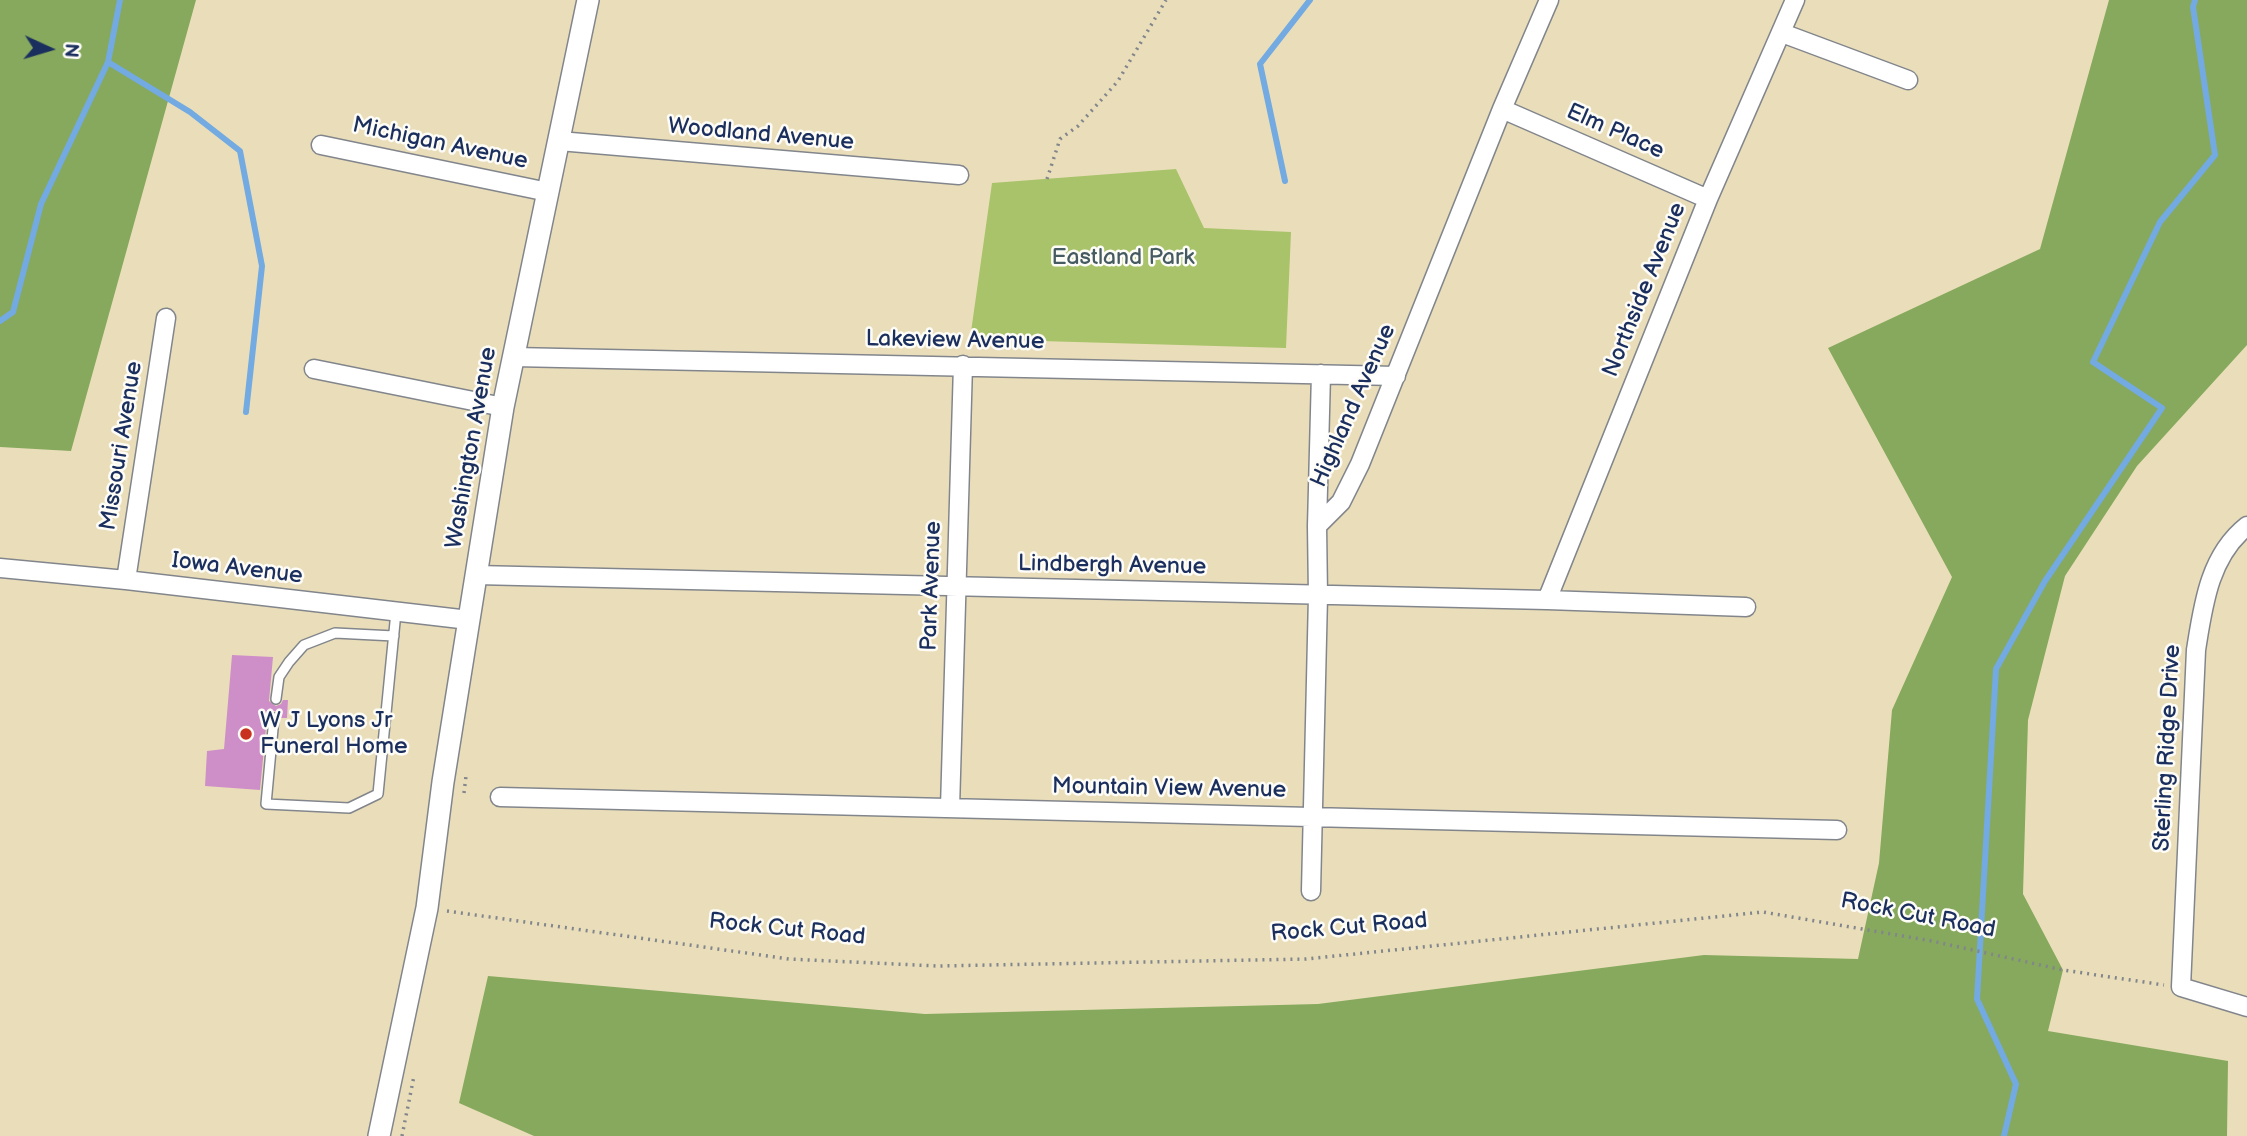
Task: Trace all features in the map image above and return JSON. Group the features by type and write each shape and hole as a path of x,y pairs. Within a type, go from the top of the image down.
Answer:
{"street":[{"name":"Washington Avenue","path":"379,1136 437,909 443,782 503,407 588,0"},
{"name":"Highland Avenue","path":"1317,526 1341,502 1360,464 1502,109 1549,0"},
{"name":"Northside Avenue","path":"1547,600 1708,199 1795,0"},
{"path":"1782,33 1908,80"},
{"name":"Elm Place","path":"1502,109 1708,199"},
{"name":"Woodland Avenue","path":"559,141 959,175"},
{"name":"Michigan Avenue","path":"321,145 548,192"},
{"name":"Missouri Avenue","path":"126,580 166,318"},
{"name":"Lakeview Avenue","path":"514,357 1396,376"},
{"name":"Park Avenue","path":"950,808 963,365"},
{"path":"314,369 503,407"},
{"path":"1311,891 1321,374"},
{"name":"Sterling Ridge Drive","path":"2181,987 2196,650 2203,606 2217,560 2247,526"},
{"name":"Iowa Avenue","path":"0,568 469,620"},
{"name":"Lindbergh Avenue","path":"476,575 1746,607"},
{"name":"Mountain View Avenue","path":"500,797 1837,830"},
{"path":"2181,987 2247,1007"}],"lane":[{"path":"274,718 266,804 349,808 378,794 396,612"},
{"path":"276,699 279,677 304,645 335,633 394,636"}],"path":[{"path":"1047,178 1060,139 1078,126 1118,81 1166,0"},
{"name":"Rock Cut Road","path":"437,909 789,959 937,966 1306,959 1763,912 1932,941 2063,970 2181,987"}],"green space":[{"path":"0,0 196,0 71,451 0,447"},
{"path":"2109,0 2247,0 2247,345 2137,466 2065,576 2028,720 2023,894 2063,970 2048,1031 2228,1061 2227,1136 534,1136 459,1103 488,976 925,1014 1318,1004 1704,955 1858,959 1879,863 1892,710 1952,577 1828,348 2040,249"},
{"name":"Eastland Park","path":"1176,169 1204,228 1291,232 1286,348 970,339 992,183"}],"building":[{"name":"W J Lyons Jr Funeral Home","path":"232,655 273,657 269,701 276,706 283,700 288,700 287,718 281,718 279,713 274,711 267,717 260,790 205,786 207,751 224,749"}],"waterway":[{"path":"0,321 13,312 41,204 108,62 120,0"},
{"path":"1285,181 1260,64 1310,0"},
{"path":"2004,1136 2016,1084 1977,999 1996,669 2045,581 2162,408 2093,362 2160,222 2215,155 2193,7 2195,0"},
{"path":"108,62 190,112 240,151 262,266 246,412"}],"place":[{"name":"W J Lyons Jr Funeral Home","path":"246,734"}]}
